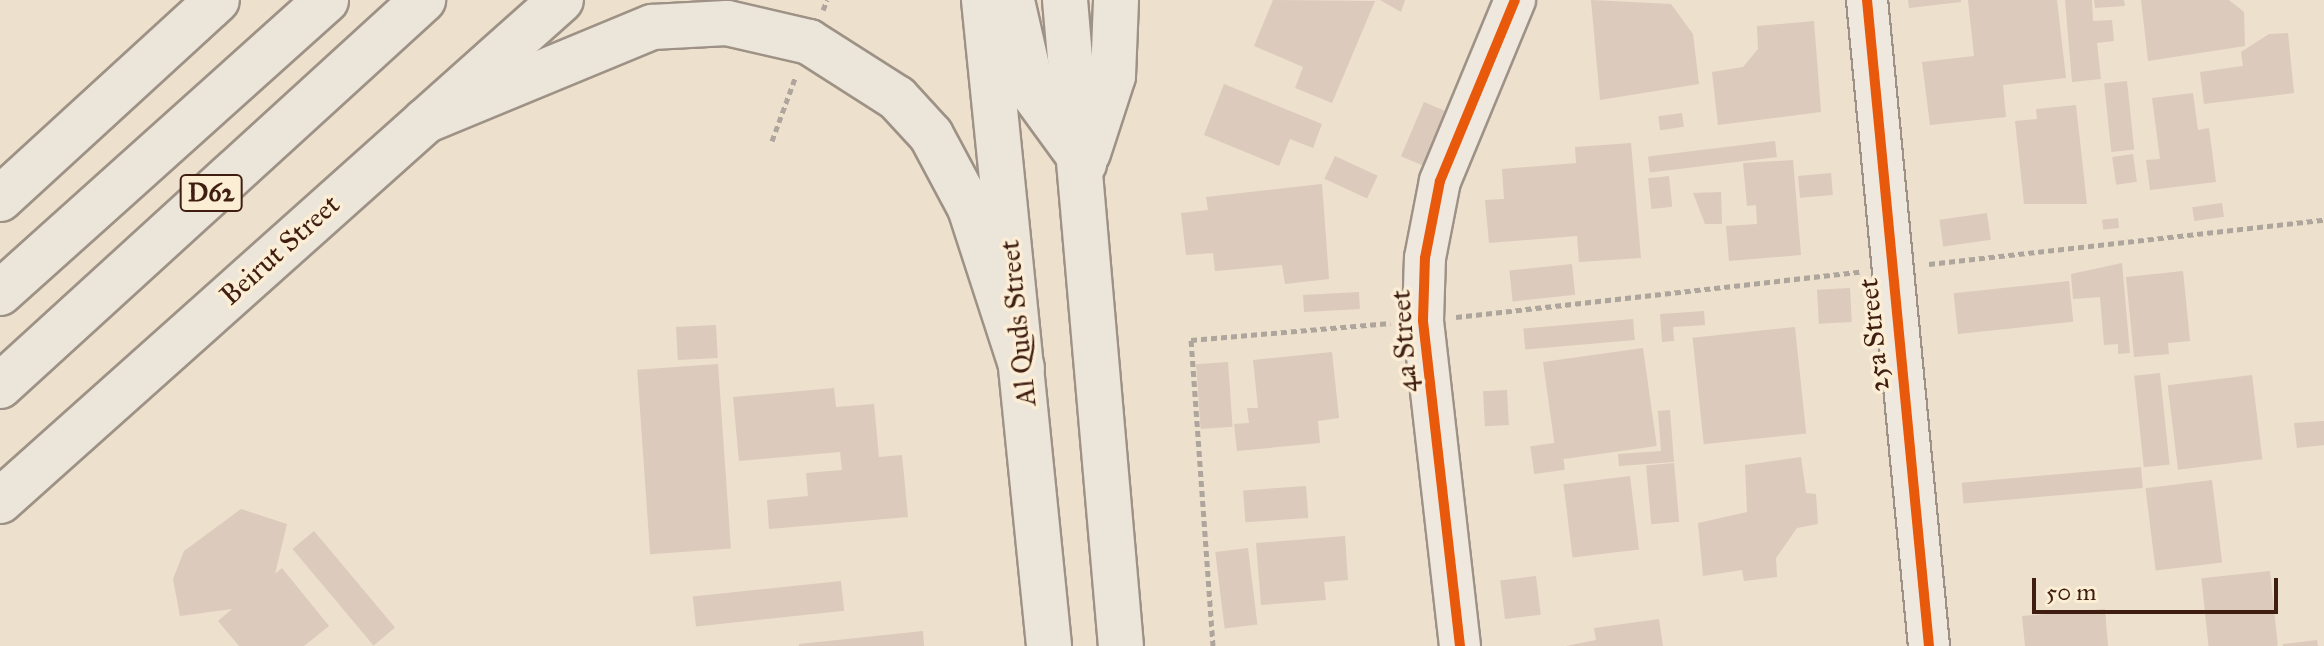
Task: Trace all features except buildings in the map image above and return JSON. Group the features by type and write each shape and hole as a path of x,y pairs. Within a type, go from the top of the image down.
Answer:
{"main road":[{"path":"0,199 217,0"},
{"name":"D62","path":"0,293 326,0"},
{"name":"D62","path":"0,386 423,0"},
{"path":"425,121 517,0"},
{"name":"Beirut Street","path":"0,501 561,0"},
{"name":"Al Quds Street","path":"984,0 1049,646"},
{"path":"1012,0 1033,93 1084,163"},
{"path":"1065,0 1084,163 1121,646"},
{"path":"1084,163 1113,76 1116,0"},
{"path":"425,121 652,27 727,23 809,42 897,98 931,135 970,208 1022,368"}],"street":[{"name":"4a Street","path":"1460,646 1423,320 1425,258 1440,181 1515,0"},
{"name":"25a Street","path":"1863,6 1929,646"}],"path":[{"path":"772,141 798,69"},
{"path":"1213,646 1191,340 1423,320 2324,220"}],"cycle path":[{"path":"1460,646 1423,320 1425,258 1440,181 1515,0"},
{"path":"1867,0 1929,646"}]}
